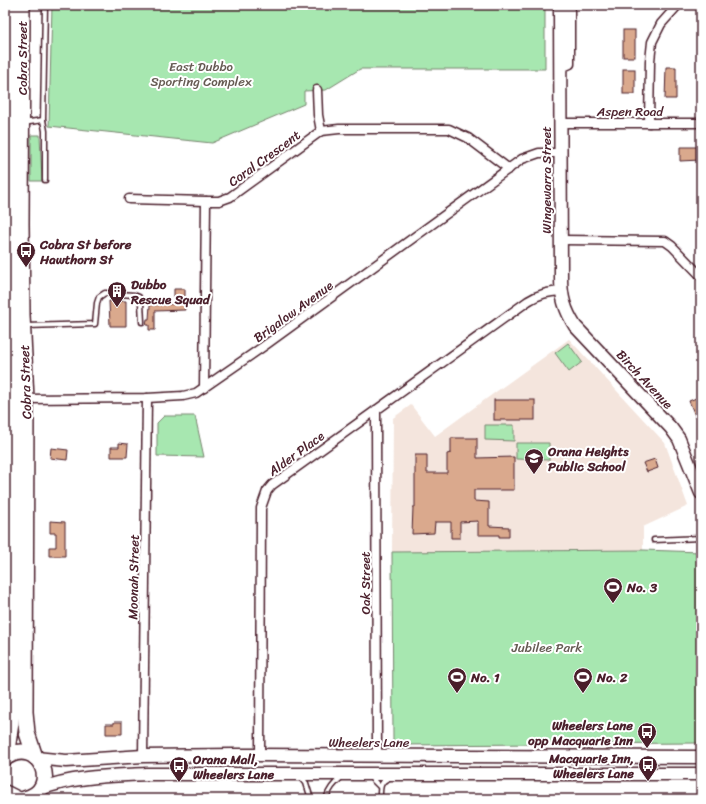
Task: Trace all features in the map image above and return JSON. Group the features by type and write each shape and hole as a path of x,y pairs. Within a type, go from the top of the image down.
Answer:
{"highway":[{"name":"Cobra Street","path":"10,5 15,318 26,399 25,717 30,744 43,767 44,772 43,784 38,793"},
{"name":"Cobra Street","path":"5,758 11,724 8,629 8,489 12,408 8,377 15,318 22,123 22,5"},
{"path":"5,758 17,752 30,754 36,757"},
{"path":"24,799 38,793"}],"main road":[{"name":"Wingewarra Street","path":"560,5 559,69 561,291"},
{"name":"Birch Avenue","path":"561,291 563,303 575,326 671,428 679,439 701,493"},
{"name":"Wheelers Lane","path":"36,757 66,761 143,756 701,757"},
{"path":"701,760 701,771"},
{"path":"38,793 57,783 74,780 146,774 701,774"}],"street":[{"path":"559,69 570,64 570,5"},
{"path":"649,123 650,61 652,42 661,24 677,6"},
{"path":"317,90 318,115 321,131 338,129 449,129 468,138 509,169"},
{"name":"Aspen Road","path":"560,123 701,123"},
{"name":"Coral Crescent","path":"129,199 219,201 230,197 321,131"},
{"name":"Brigalow Avenue","path":"26,399 147,398 183,396 196,393 522,159 539,153 560,153"},
{"path":"204,388 206,201"},
{"path":"561,240 665,241 672,246 701,276"},
{"name":"Alder Place","path":"260,756 261,508 267,491 272,485 333,440 536,296 547,292 561,291"},
{"name":"Moonah Street","path":"143,756 147,398"},
{"path":"12,408 26,399"},
{"name":"Oak Street","path":"376,410 377,756"}],"lane":[{"path":"45,5 43,120 45,131 45,180"},
{"path":"22,123 43,120"},
{"path":"15,318 95,324 97,303 99,297 105,293 134,295 139,298 141,303 142,322"},
{"path":"654,540 701,538"},
{"path":"326,799 333,784 348,773"},
{"path":"365,773 380,787"},
{"path":"380,799 380,787 384,780 398,773"},
{"path":"298,774 306,783 311,799"}],"shaded area":[{"name":"Orana Heights Public School","path":"569,339 665,443 688,506 643,527 643,550 392,552 393,418 411,405 435,436"},
{"path":"174,796 332,796 332,799 130,799"}],"green space":[{"name":"East Dubbo Sporting Complex","path":"52,5 545,5 545,69 360,69 326,90 304,91 304,104 212,143 49,126"},
{"path":"31,135 40,135 42,181 31,181"},
{"path":"568,343 582,362 569,372 555,353"},
{"path":"164,416 195,416 204,457 157,456 157,423"},
{"path":"485,425 514,425 514,441 485,440"},
{"path":"516,443 549,443 549,460 516,459"},
{"name":"Jubilee Park","path":"643,550 701,552 701,740 697,743 398,745 393,743 392,552"}],"building":[{"path":"623,30 635,30 635,57 623,57"},
{"path":"666,67 676,67 676,99 665,99"},
{"path":"623,69 635,69 635,94 623,94"},
{"path":"680,147 700,147 700,160 680,161"},
{"path":"174,289 185,289 185,310 155,311 155,330 149,330 149,325 146,325 147,319 149,319 150,305 174,304"},
{"name":"Dubbo Rescue Squad","path":"109,301 126,301 126,326 110,326"},
{"path":"701,396 701,416 696,418 689,401"},
{"path":"494,400 535,400 535,420 494,420"},
{"path":"451,438 477,438 477,458 514,457 514,490 474,490 474,501 489,502 489,526 509,527 509,537 499,537 499,535 478,535 478,521 460,522 460,538 451,538 451,522 435,522 434,533 412,534 413,507 415,507 415,455 427,455 427,473 447,473 447,454 451,453"},
{"path":"119,443 128,444 127,457 111,457 111,447 119,447"},
{"path":"51,448 68,450 67,460 50,458"},
{"path":"655,459 658,468 647,472 643,463"},
{"path":"50,521 65,522 65,556 49,556 49,547 56,547 56,533 50,533"},
{"path":"114,722 122,722 122,734 106,734 106,724 114,724"}],"place":[{"name":"Cobra St before Hawthorn St","path":"26,268"},
{"name":"Dubbo Rescue Squad","path":"117,308"},
{"name":"Orana Heights Public School","path":"534,475"},
{"name":"No. 3","path":"613,604"},
{"name":"No. 1","path":"457,694"},
{"name":"No. 2","path":"583,694"},
{"name":"Wheelers Lane opp Macquarie Inn","path":"647,749"},
{"name":"Macquarie Inn, Wheelers Lane","path":"648,782"},
{"name":"Orana Mall, Wheelers Lane","path":"179,783"}]}
